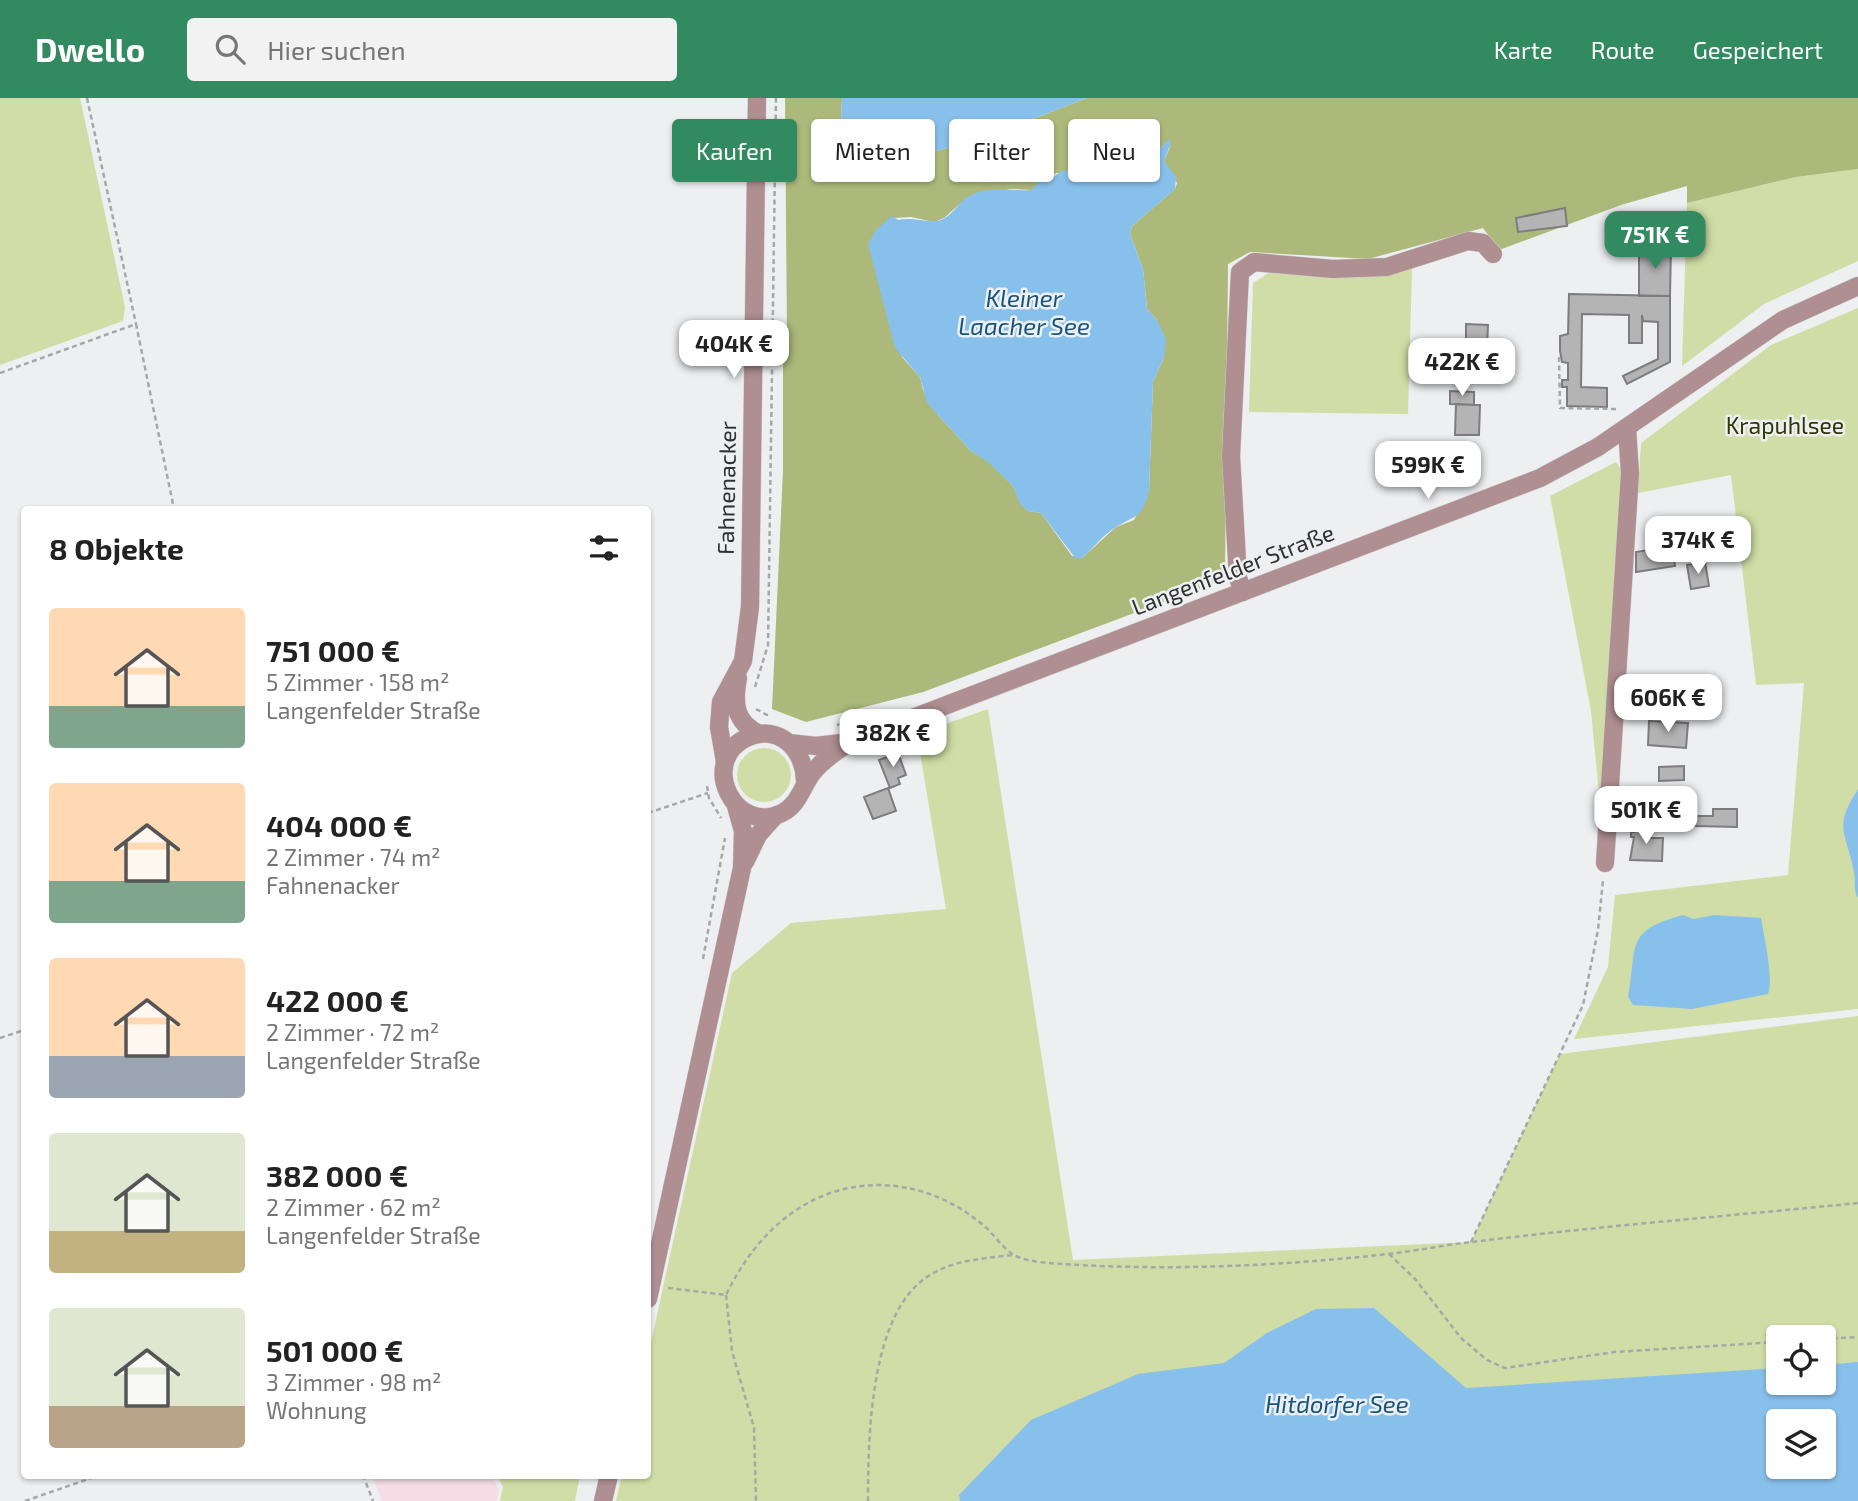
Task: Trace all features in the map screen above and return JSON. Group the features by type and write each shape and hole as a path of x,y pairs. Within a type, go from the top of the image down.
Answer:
{"street":[{"name":"Fahnenacker","path":"738,716 734,696 747,648 750,607 757,98"},
{"name":"Langenfelder Straße","path":"1240,585 1231,456 1240,272 1254,262 1333,269 1387,267 1468,241 1483,243 1493,254"},
{"name":"Langenfelder Straße","path":"759,734 780,737 789,743 817,747 850,742 1240,585 1540,478 1627,428 1761,334 1858,286"},
{"path":"1605,863 1630,473 1627,428"},
{"name":"Fahnenacker","path":"725,762 719,727 721,702 740,668"},
{"path":"738,716 747,728 759,734"},
{"path":"716,790 725,762 742,740 759,734"},
{"name":"Langenfelder Straße","path":"742,868 758,835 775,816 792,807 805,783 823,762 850,742"},
{"path":"789,743 803,760 805,783"},
{"name":"Langenfelder Straße","path":"651,1283 742,868 743,831 736,806 716,790"},
{"path":"736,806 755,816 775,816"},
{"path":"603,1501 608,1479"}],"path":[{"path":"87,98 173,506"},
{"path":"0,373 136,324"},
{"path":"1559,357 1560,408 1618,409"},
{"path":"738,716 753,706 763,714 774,717"},
{"path":"826,729 865,717"},
{"path":"705,777 716,790 723,822"},
{"path":"651,812 716,790"},
{"path":"702,966 725,835"},
{"path":"1471,1242 1583,1005 1598,930 1605,863"},
{"path":"0,1038 21,1031"},
{"path":"755,1501 754,1428 732,1351 726,1295 741,1263 761,1238 790,1214 828,1195 856,1187 885,1184 916,1189 946,1201 982,1223 1013,1255"},
{"path":"868,1501 868,1466 877,1380 890,1328 901,1304 918,1284 939,1270 963,1261 1013,1255 1064,1265 1198,1268 1389,1254 1471,1242 1858,1203"},
{"path":"1389,1254 1416,1280 1461,1338 1488,1360 1505,1368 1614,1352 1766,1343"},
{"path":"651,1292 726,1295"},
{"path":"1836,1338 1858,1337"},
{"path":"25,1501 88,1479"},
{"path":"365,1479 373,1501"}],"shaded area":[{"path":"374,1479 493,1479 499,1489 497,1501 382,1501"}],"green space":[{"path":"0,98 80,98 125,307 123,321 0,365"},
{"path":"785,98 842,98 841,119 811,119 811,182 935,182 935,151 949,148 949,182 1043,182 1032,190 1010,189 963,201 944,218 934,222 911,217 894,218 876,230 902,357 920,377 923,390 938,415 971,451 988,461 1013,486 1021,504 1028,511 1041,513 1072,556 1082,558 1116,527 1134,520 1149,491 1153,382 1164,357 1157,320 1147,309 1143,269 1130,234 1132,226 1175,189 1177,183 1164,161 1170,147 1167,142 1160,148 1160,119 1068,119 1068,173 1054,174 1054,119 1033,119 1087,98 1858,98 1858,169 1796,177 1687,203 1687,186 1621,205 1499,250 1483,228 1368,259 1250,252 1228,264 1225,579 923,692 806,722 772,709 783,470 783,342 787,334 786,182 797,182 797,119 785,119"},
{"path":"1858,169 1858,261 1764,304 1682,366 1687,203 1796,177"},
{"path":"1412,269 1408,414 1249,412 1253,283 1272,271 1355,278"},
{"name":"Krapuhlsee","path":"1858,308 1858,1009 1574,1039 1608,967 1615,895 1788,875 1804,683 1756,685 1731,475 1638,493 1641,443 1771,345"},
{"path":"1616,462 1625,474 1603,792 1599,794 1591,711 1550,496"},
{"path":"988,709 1073,1260 1471,1242 1560,1054 1858,1016 1858,1501 616,1501 621,1479 651,1479 651,1342 732,973 791,923 946,909 917,734"},
{"path":"764,748 783,756 791,775 783,794 764,802 745,794 737,775 745,756"},
{"path":"499,1479 579,1479 575,1501 500,1501 503,1487"}],"water":[{"path":"842,98 1087,98 1033,119 949,119 949,148 935,151 935,119 841,118"},
{"name":"Kleiner Laacher See","path":"1169,139 1171,143 1164,161 1176,177 1175,189 1132,226 1130,234 1143,269 1147,309 1157,320 1166,339 1164,357 1153,382 1149,491 1138,514 1103,537 1082,558 1076,559 1041,513 1028,511 1020,504 1013,486 988,462 971,451 927,403 920,377 895,348 868,244 876,230 892,216 898,220 941,220 966,198 978,192 1032,190 1039,182 1054,182 1054,176 1064,170 1068,172 1068,182 1160,182 1160,149"},
{"path":"1858,789 1858,898 1843,822"},
{"path":"1683,915 1694,919 1714,915 1761,918 1769,968 1768,994 1692,1009 1633,1005 1628,997 1637,943 1650,928"},
{"name":"Hitdorfer See","path":"1374,1308 1466,1388 1766,1369 1766,1395 1836,1395 1836,1364 1858,1362 1858,1501 960,1501 959,1495 1031,1420 1138,1374 1224,1363 1267,1333 1316,1309"}],"building":[{"path":"1565,208 1567,226 1518,232 1516,218"},
{"path":"1639,246 1671,246 1670,296 1639,296"},
{"path":"1569,294 1670,296 1670,362 1627,384 1623,376 1658,359 1658,322 1643,321 1642,315 1642,343 1629,343 1629,315 1582,314 1581,387 1607,388 1607,407 1567,406 1567,387 1562,387 1562,380 1568,380 1568,363 1562,362 1560,336 1568,334"},
{"path":"1466,324 1488,325 1487,348 1466,347"},
{"path":"1450,391 1474,392 1474,405 1450,404"},
{"path":"1456,404 1480,405 1479,435 1455,435"},
{"path":"1672,546 1675,566 1636,572 1636,552"},
{"path":"1705,562 1709,586 1691,589 1687,565"},
{"path":"1651,675 1652,694 1646,696 1676,692 1677,702 1633,708 1629,677"},
{"path":"1649,721 1688,723 1686,748 1648,745"},
{"path":"898,753 906,775 898,778 900,784 890,788 879,760"},
{"path":"1684,766 1684,780 1659,781 1659,767"},
{"path":"888,788 896,811 873,819 864,797"},
{"path":"1651,800 1683,800 1682,816 1713,816 1713,809 1737,809 1737,827 1650,825"},
{"path":"1634,827 1650,828 1650,838 1663,838 1662,861 1630,860 1634,837 1631,837 1631,832 1634,832"}]}
